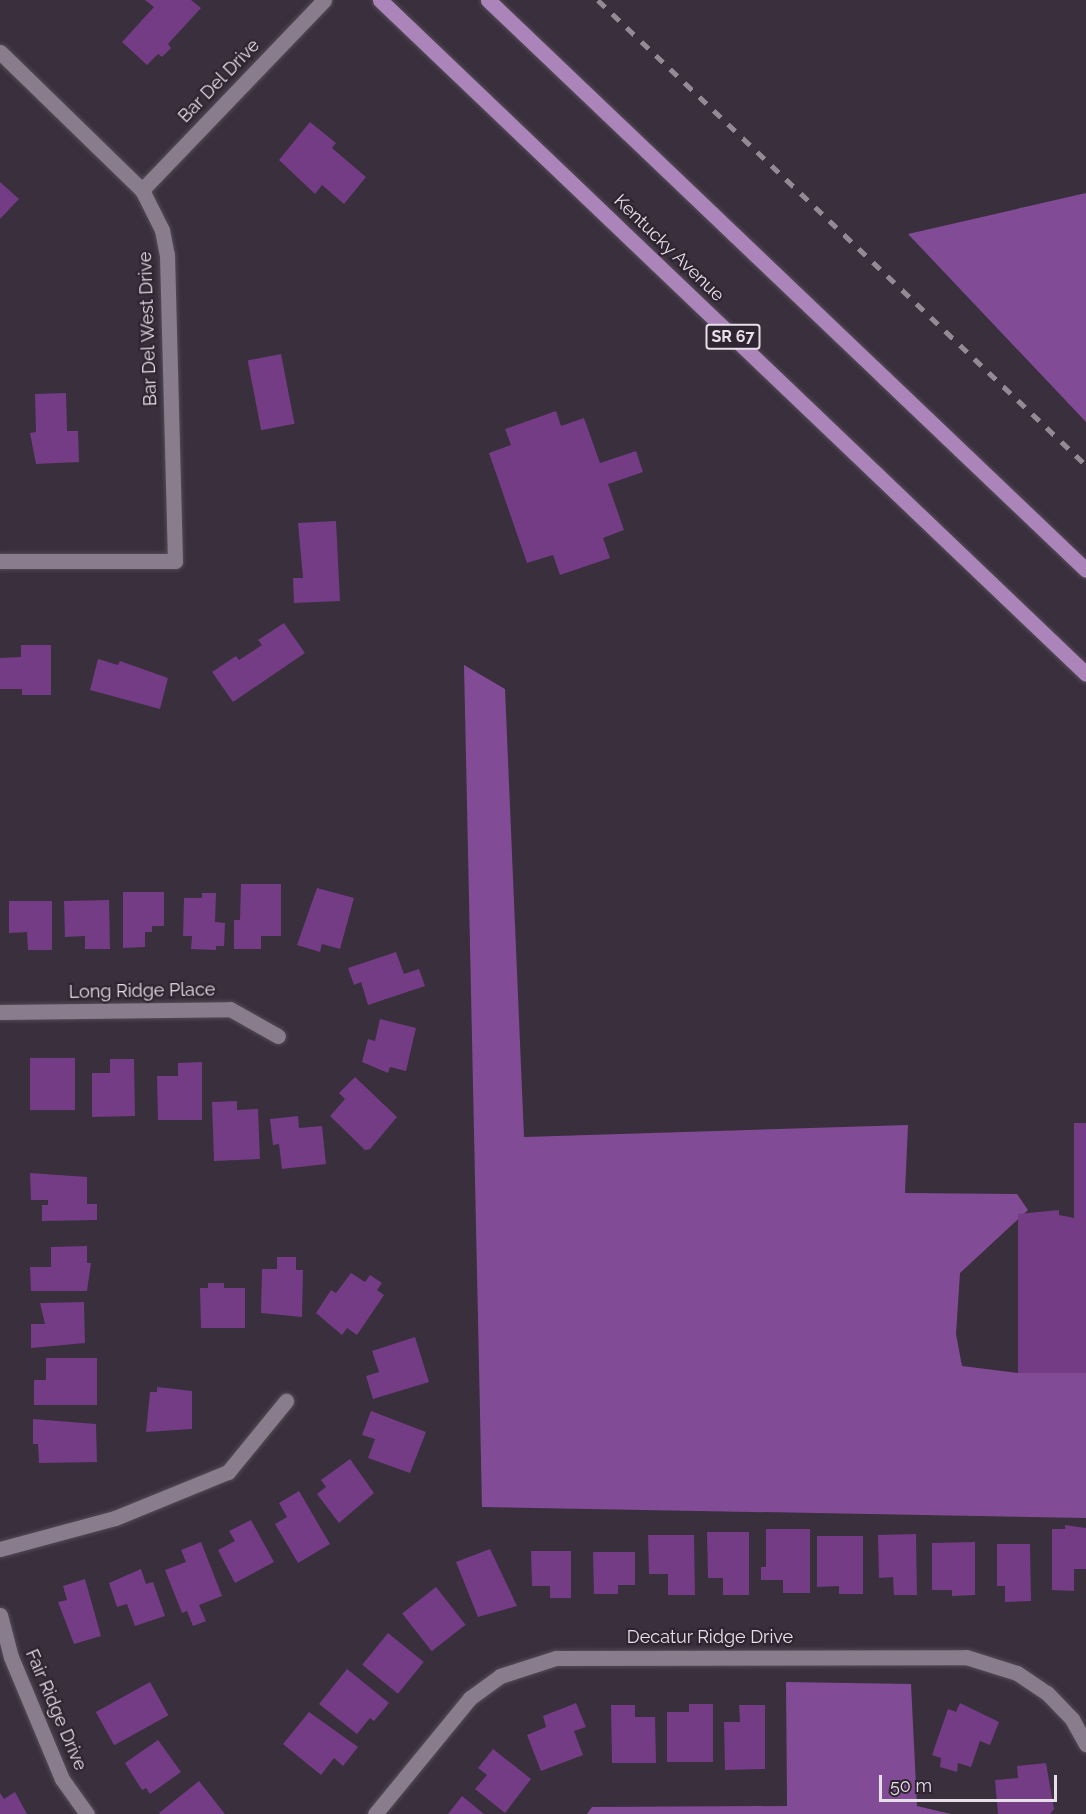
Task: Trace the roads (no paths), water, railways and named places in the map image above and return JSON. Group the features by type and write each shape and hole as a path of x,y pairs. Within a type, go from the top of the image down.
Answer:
{"main road":[{"name":"Kentucky Avenue","path":"380,0 1086,674"},
{"path":"488,0 1086,570"}],"street":[{"name":"Bar Del Drive","path":"142,190 324,0"},
{"name":"Bar Del West Drive","path":"0,52 142,190 162,230 167,255 175,561 0,561"},
{"name":"Long Ridge Place","path":"0,1012 230,1009 278,1036"},
{"path":"0,1549 115,1518 228,1472 286,1401"},
{"name":"Fair Ridge Drive","path":"0,1615 11,1657 63,1779 87,1814"},
{"name":"Decatur Ridge Drive","path":"375,1814 470,1698 500,1676 556,1658 966,1657 1017,1673 1047,1693 1084,1739"}],"railway":[{"path":"598,0 1086,465"}]}
